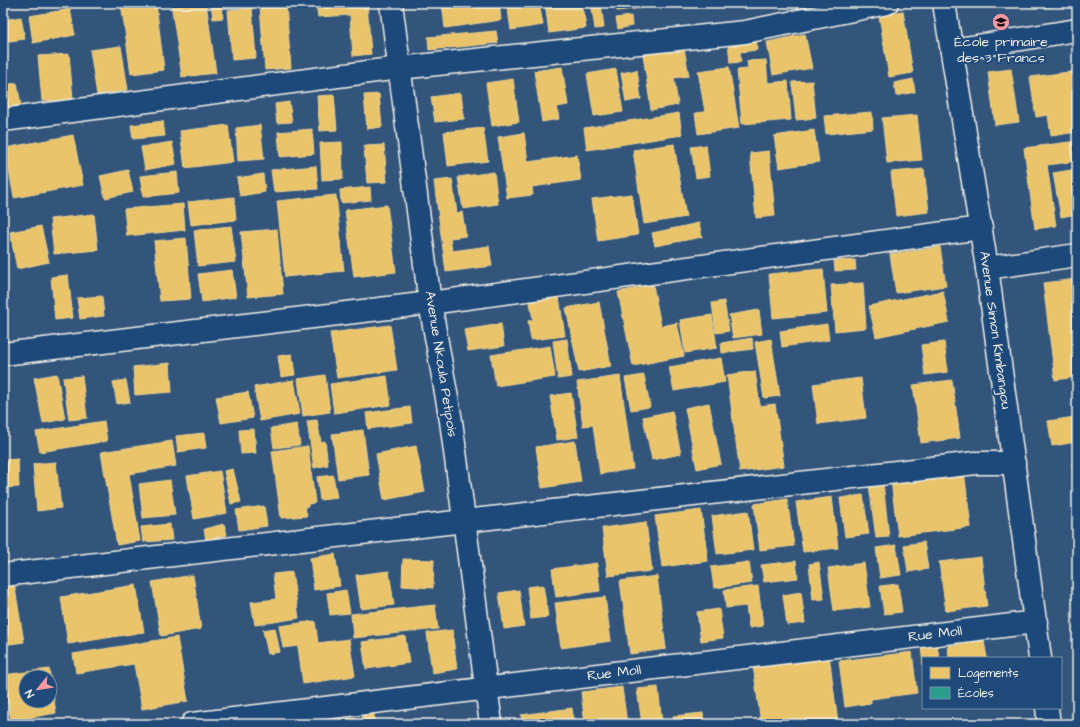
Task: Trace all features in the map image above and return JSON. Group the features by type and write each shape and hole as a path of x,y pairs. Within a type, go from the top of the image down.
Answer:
{"street":[{"name":"Avenue Nkoula Petipois","path":"391,3 430,303 451,421 491,724"},
{"path":"3,120 399,68 745,32 887,3"},
{"name":"Avenue Simon Kimbangou","path":"944,3 987,268 1040,657"},
{"path":"952,50 1077,30"},
{"path":"3,354 430,303 981,228"},
{"path":"987,268 1077,255"},
{"path":"3,575 464,520 976,463 1014,463"},
{"name":"Rue Moll","path":"192,724 1036,622"},
{"path":"1047,709 1049,724"}],"building: Logements":[{"path":"121,3 156,3 164,70 131,74"},
{"path":"171,3 206,3 216,73 182,77"},
{"path":"211,3 227,3 221,4 223,18 213,19"},
{"path":"316,3 367,3 371,54 353,56 350,15 318,17"},
{"path":"442,3 499,3 501,20 445,28"},
{"path":"507,3 539,3 543,25 511,30"},
{"path":"545,3 582,3 586,28 549,33"},
{"path":"591,3 601,3 604,28 595,29"},
{"path":"616,3 657,3 657,6 617,11"},
{"path":"286,5 291,68 265,70 260,7"},
{"path":"252,8 256,58 232,60 228,10"},
{"path":"70,9 75,35 33,43 29,16"},
{"path":"903,11 913,73 889,77 879,15"},
{"path":"631,16 632,26 618,29 616,18"},
{"path":"21,17 25,39 3,42 3,20"},
{"path":"496,31 498,43 429,50 428,37"},
{"path":"805,34 812,68 773,75 767,42"},
{"path":"756,37 757,50 740,52 741,62 730,63 728,40"},
{"path":"121,46 128,90 97,95 90,50"},
{"path":"684,48 689,76 674,78 678,105 651,110 643,54"},
{"path":"69,54 73,99 42,101 38,56"},
{"path":"766,60 768,83 788,81 791,120 742,124 737,70 748,69 747,61"},
{"path":"562,67 568,105 557,107 559,119 542,122 534,71"},
{"path":"729,67 739,128 698,134 695,113 705,112 698,71"},
{"path":"616,69 623,112 594,116 587,74"},
{"path":"1011,69 1019,122 995,125 988,72"},
{"path":"637,70 641,99 626,102 621,73"},
{"path":"1077,71 1077,132 1051,136 1048,115 1036,117 1030,77"},
{"path":"513,79 519,122 492,126 486,83"},
{"path":"913,79 915,92 896,96 894,83"},
{"path":"812,81 816,118 796,120 792,82"},
{"path":"17,83 21,105 3,107 3,85"},
{"path":"461,93 464,119 435,122 431,97"},
{"path":"379,94 382,127 367,129 364,95"},
{"path":"334,95 337,130 320,131 317,96"},
{"path":"289,102 292,122 277,123 275,104"},
{"path":"872,112 873,129 826,134 824,116"},
{"path":"679,113 682,135 587,150 584,128"},
{"path":"917,115 922,160 887,163 882,118"},
{"path":"163,121 165,136 133,139 131,125"},
{"path":"228,125 233,162 185,168 180,131"},
{"path":"260,125 264,159 238,161 236,128"},
{"path":"483,128 488,161 448,166 444,132"},
{"path":"312,129 314,154 280,157 278,132"},
{"path":"814,130 819,162 779,168 774,136"},
{"path":"524,133 528,162 577,155 581,180 532,187 533,195 507,198 498,137"},
{"path":"73,135 83,185 14,198 5,148"},
{"path":"1077,141 1077,161 1047,165 1056,226 1035,229 1024,148"},
{"path":"172,142 176,164 145,170 141,147"},
{"path":"342,142 343,179 322,180 320,143"},
{"path":"674,144 686,217 644,224 633,150"},
{"path":"384,145 387,182 367,183 364,146"},
{"path":"706,145 710,176 696,178 691,147"},
{"path":"769,151 775,216 756,218 750,153"},
{"path":"316,166 318,189 274,192 271,170"},
{"path":"924,169 929,212 896,216 891,172"},
{"path":"1077,169 1077,214 1061,217 1053,173"},
{"path":"128,170 133,192 105,198 100,176"},
{"path":"177,172 179,193 143,197 140,176"},
{"path":"494,172 498,204 463,209 458,177"},
{"path":"263,174 265,192 240,196 237,178"},
{"path":"452,179 457,213 462,212 466,236 450,238 452,251 489,246 492,266 446,272 434,181"},
{"path":"370,187 371,200 341,203 340,190"},
{"path":"632,194 638,235 598,241 592,199"},
{"path":"336,195 344,271 285,277 277,201"},
{"path":"234,197 236,220 191,225 188,202"},
{"path":"183,204 185,230 127,236 124,209"},
{"path":"387,205 396,272 354,277 345,210"},
{"path":"94,214 98,250 54,254 50,219"},
{"path":"699,223 702,237 655,246 652,233"},
{"path":"41,226 49,262 17,269 10,232"},
{"path":"231,226 236,262 198,266 194,230"},
{"path":"277,229 283,294 248,297 241,232"},
{"path":"186,238 191,299 160,301 154,241"},
{"path":"940,247 946,286 896,293 890,254"},
{"path":"855,260 856,270 835,271 834,261"},
{"path":"823,269 827,313 773,318 769,274"},
{"path":"232,270 236,297 202,302 198,274"},
{"path":"68,275 73,318 55,320 51,277"},
{"path":"1077,279 1077,377 1055,380 1043,283"},
{"path":"863,283 866,328 835,331 831,285"},
{"path":"653,285 661,326 677,323 684,356 633,366 618,292"},
{"path":"943,291 949,322 876,337 869,306"},
{"path":"102,296 104,316 80,319 77,298"},
{"path":"559,297 565,336 531,340 528,321 533,320 530,302"},
{"path":"724,301 729,331 716,333 712,303"},
{"path":"599,302 611,366 579,372 566,308"},
{"path":"759,310 762,334 733,338 729,315"},
{"path":"712,315 717,348 685,353 680,320"},
{"path":"501,324 504,346 468,351 464,330"},
{"path":"827,324 829,340 782,347 780,331"},
{"path":"390,325 397,370 337,378 330,333"},
{"path":"752,338 753,349 722,353 721,343"},
{"path":"567,339 572,377 558,379 553,341"},
{"path":"771,339 780,396 764,398 755,342"},
{"path":"944,342 948,372 925,375 921,345"},
{"path":"550,346 555,377 496,386 491,355"},
{"path":"292,354 295,375 281,377 278,356"},
{"path":"721,358 725,382 674,391 669,367"},
{"path":"170,363 172,392 135,395 133,367"},
{"path":"755,371 760,406 775,404 784,466 740,472 727,375"},
{"path":"57,374 65,419 43,423 34,378"},
{"path":"325,375 330,412 303,416 298,379"},
{"path":"644,375 650,407 631,410 625,378"},
{"path":"82,376 87,418 69,420 63,378"},
{"path":"387,376 391,405 334,413 330,384"},
{"path":"620,376 633,469 600,474 593,425 583,426 577,382"},
{"path":"861,378 866,418 818,424 813,384"},
{"path":"126,380 130,402 117,404 113,382"},
{"path":"294,380 300,414 260,421 254,387"},
{"path":"952,380 960,438 921,443 913,385"},
{"path":"248,392 253,418 221,423 216,397"},
{"path":"571,393 578,437 557,440 550,396"},
{"path":"709,403 721,464 697,469 685,408"},
{"path":"410,407 412,423 368,429 366,413"},
{"path":"672,411 681,454 652,460 643,417"},
{"path":"1075,417 1077,442 1052,446 1048,421"},
{"path":"317,420 321,442 325,441 328,465 314,468 307,421"},
{"path":"104,421 107,441 40,452 36,432"},
{"path":"297,424 300,445 274,448 271,428"},
{"path":"254,429 256,453 241,454 239,430"},
{"path":"363,430 369,475 338,479 332,434"},
{"path":"204,433 206,448 178,452 176,436"},
{"path":"172,441 176,466 129,474 140,541 117,545 101,452"},
{"path":"575,441 581,482 542,488 536,447"},
{"path":"308,446 315,503 308,504 308,507 305,507 307,516 281,518 272,451"},
{"path":"416,446 425,492 384,500 376,454"},
{"path":"18,459 19,487 3,488 3,460"},
{"path":"56,462 61,508 37,511 33,464"},
{"path":"1072,463 1077,463 1076,498"},
{"path":"233,469 241,502 231,504 224,471"},
{"path":"220,471 227,513 194,519 187,476"},
{"path":"964,471 971,527 898,536 891,480"},
{"path":"333,475 337,498 320,500 317,477"},
{"path":"170,480 175,515 143,518 139,484"},
{"path":"883,483 889,537 876,538 869,485"},
{"path":"863,495 869,534 845,537 840,498"},
{"path":"832,497 838,548 803,552 796,502"},
{"path":"787,499 794,546 760,550 754,504"},
{"path":"264,506 267,526 239,530 236,510"},
{"path":"701,510 708,561 662,567 655,516"},
{"path":"748,511 753,550 717,554 712,516"},
{"path":"3,513 8,554 3,555"},
{"path":"646,522 652,571 608,576 602,528"},
{"path":"170,524 172,540 143,542 141,527"},
{"path":"224,524 227,535 206,540 204,529"},
{"path":"924,542 928,569 908,572 904,545"},
{"path":"896,545 901,575 880,578 876,548"},
{"path":"335,554 340,586 314,590 310,558"},
{"path":"981,557 987,606 946,611 939,562"},
{"path":"403,559 434,560 433,588 402,586"},
{"path":"796,561 798,578 764,582 761,565"},
{"path":"749,562 752,583 714,588 711,567"},
{"path":"819,562 824,599 813,600 809,564"},
{"path":"597,563 600,591 556,597 552,569"},
{"path":"864,563 870,607 834,611 828,568"},
{"path":"389,571 394,605 361,609 356,575"},
{"path":"292,572 299,618 255,625 251,602 276,599 273,574"},
{"path":"193,575 201,629 161,636 152,582"},
{"path":"657,576 666,649 630,654 620,581"},
{"path":"14,582 24,642 3,645 3,584"},
{"path":"898,584 902,612 884,614 880,586"},
{"path":"136,585 144,632 68,644 61,597"},
{"path":"543,585 548,617 531,619 527,587"},
{"path":"758,586 763,626 749,628 746,606 726,608 724,590"},
{"path":"346,590 350,613 330,615 327,593"},
{"path":"519,590 524,626 504,629 499,593"},
{"path":"801,592 805,623 787,625 783,595"},
{"path":"605,597 611,641 561,648 555,603"},
{"path":"435,605 438,629 353,638 351,614"},
{"path":"719,609 723,638 701,641 697,612"},
{"path":"315,621 318,643 349,639 355,676 303,684 298,646 283,648 279,626"},
{"path":"275,628 280,652 268,654 263,630"},
{"path":"452,630 457,669 432,673 427,633"},
{"path":"405,636 409,663 366,669 362,642"},
{"path":"177,637 188,701 142,709 134,664 76,673 73,654"},
{"path":"984,641 987,657 949,657 948,646"},
{"path":"937,644 939,657 922,657 921,646"},
{"path":"912,652 917,693 871,699 871,703 845,707 839,661"},
{"path":"829,655 838,723 761,724 753,665"},
{"path":"18,673 18,709 55,709 56,713 11,721 3,675"},
{"path":"622,687 627,724 585,724 581,692"},
{"path":"658,687 662,722 642,724 637,689"},
{"path":"572,708 574,724 522,724 521,715"},
{"path":"703,713 704,724 674,724 673,716"},
{"path":"374,714 375,724 363,724 362,715"},
{"path":"356,718 356,724 312,724 312,723"}],"building: Écoles":[{"path":"1044,3 1077,3 1044,8"}],"place":[{"name":"École primaire des 3 Francs","path":"1001,22"}]}
